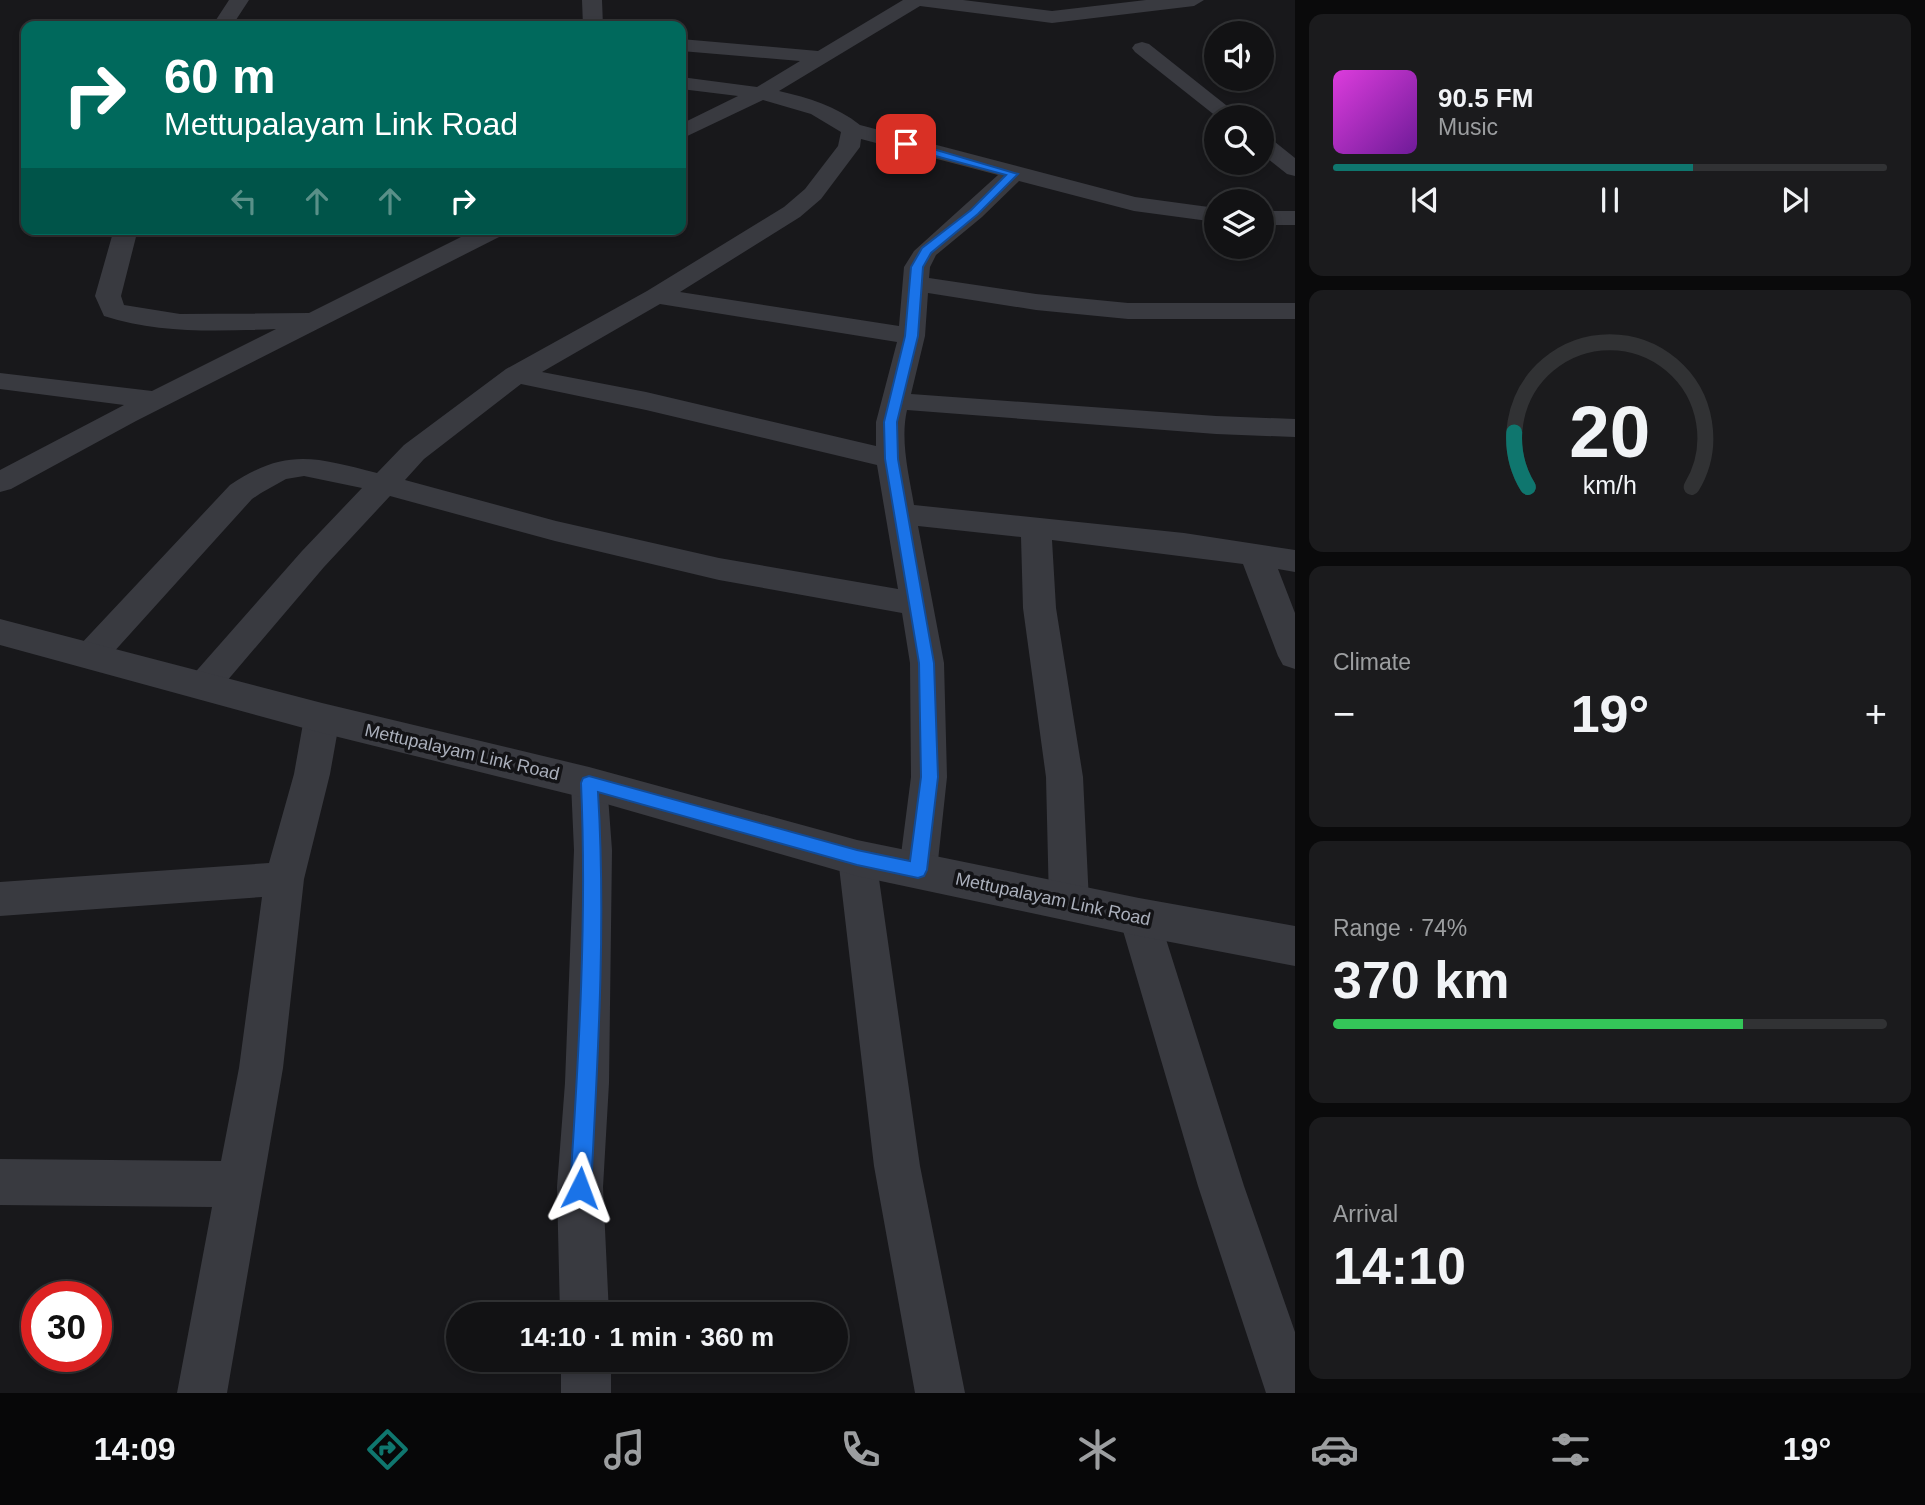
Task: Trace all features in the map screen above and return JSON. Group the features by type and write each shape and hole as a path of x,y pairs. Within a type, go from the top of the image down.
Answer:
{"street":[{"path":"225,21 239,0"},
{"path":"592,0 593,21"},
{"path":"686,130 763,92 917,0 1052,17 1194,0"},
{"path":"686,45 821,57"},
{"path":"1142,48 1215,105"},
{"path":"686,84 763,92 824,112 846,122 852,130 1134,204 1204,213"},
{"path":"203,686 313,559 414,452 516,375 656,296 792,212 813,194 849,147 852,130"},
{"path":"1274,152 1295,169"},
{"path":"918,870 929,777 927,663 891,459 890,422 912,336 917,267 926,251 974,212 1013,174"},
{"path":"1274,218 1295,218"},
{"path":"124,235 108,296 113,310 145,319 175,321 313,320"},
{"path":"0,482 484,235"},
{"path":"915,283 1014,299 1128,311 1295,311"},
{"path":"656,296 912,336"},
{"path":"516,375 646,401 891,459"},
{"path":"0,381 157,400"},
{"path":"896,401 1216,425 1295,428"},
{"path":"90,656 241,492 262,477 297,466 315,467 455,502 555,531 719,569 917,604"},
{"path":"902,514 1295,561"},
{"path":"1037,529 1037,590 1066,803 1069,902"},
{"path":"1256,555 1295,656"},
{"name":"Mettupalayam Link Road","path":"0,632 322,719 589,783 857,858 1139,917 1295,946"},
{"path":"202,1393 261,1068 284,879 312,774 322,719"},
{"path":"584,1302 580,1188 587,1083 593,850 589,783"},
{"path":"857,858 897,1166 940,1393"},
{"path":"0,899 284,879"},
{"path":"1139,917 1221,1186 1291,1393"},
{"path":"0,1182 240,1184"},
{"path":"586,1372 586,1393"}],"route":[{"path":"580,1188 587,1083 593,850 589,783 857,858 918,870 929,777 927,663 891,459 890,422 912,336 917,267 926,251 974,212 1013,174 906,144"}]}
